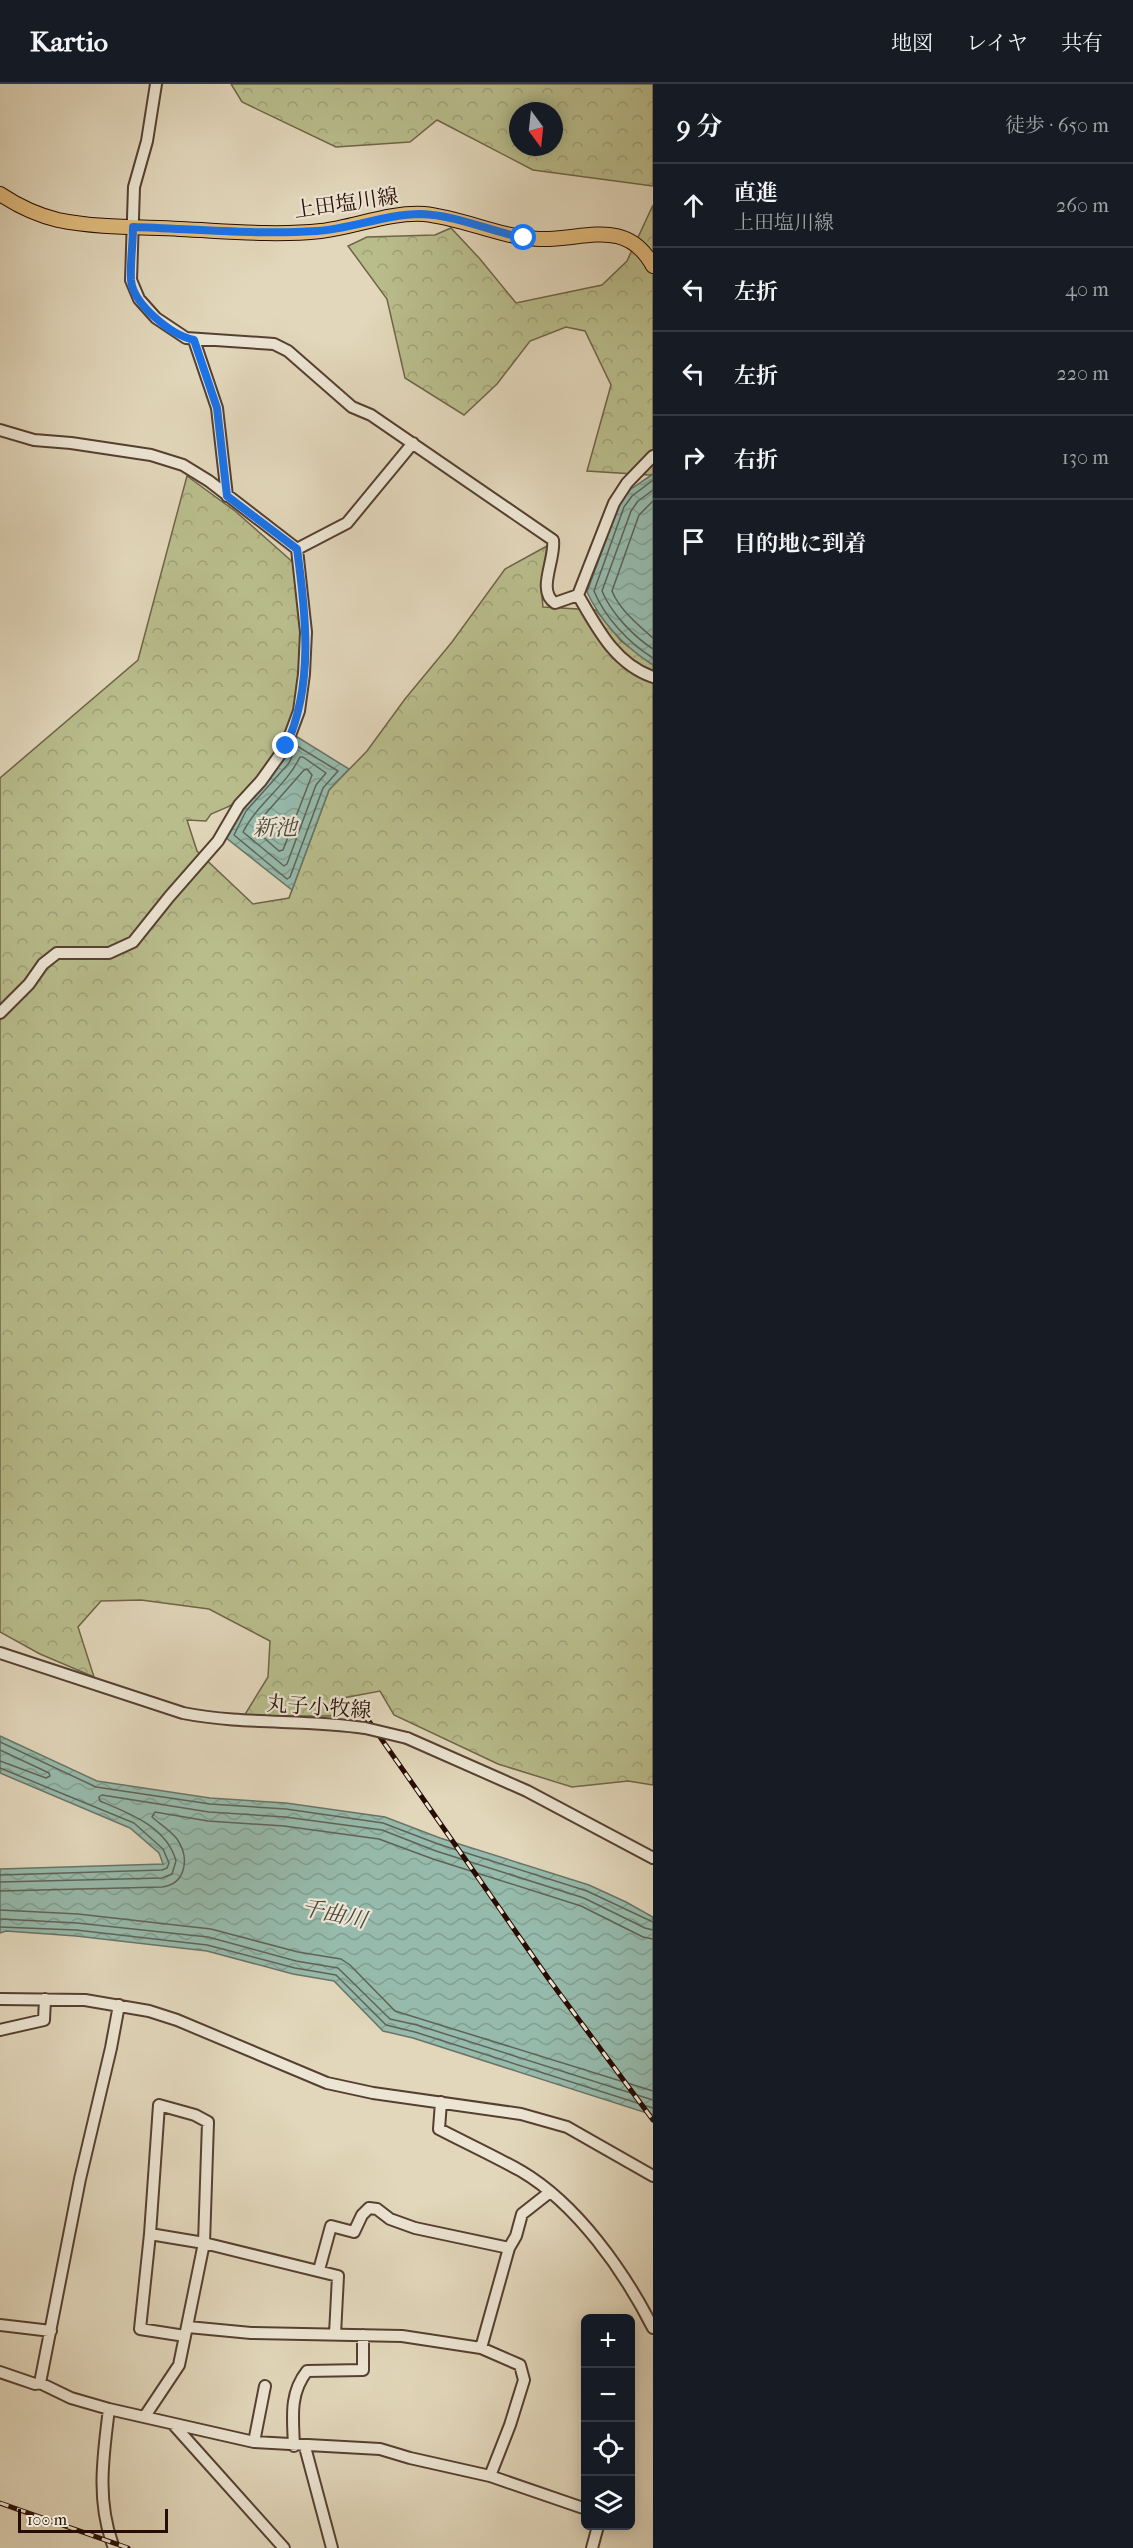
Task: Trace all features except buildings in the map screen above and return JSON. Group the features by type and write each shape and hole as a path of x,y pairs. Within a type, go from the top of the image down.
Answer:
{"main road":[{"name":"上田塩川線","path":"0,194 23,208 58,220 133,227 317,231 360,225 389,217 423,214 524,238 542,239 581,234 620,237 639,247 653,266"}],"street":[{"path":"156,84 147,141 134,187 131,280 134,291 162,323 177,334 194,340 274,344 288,351 352,407 371,415 553,540 555,549 546,590 549,599 555,603 578,595 614,503 627,483 653,456"},
{"path":"194,340 217,408 227,496"},
{"path":"0,430 34,440 152,455 183,465 297,549 306,632 299,711 286,746 261,781 239,805 218,842 133,942 110,953 57,953 44,964 0,1013"},
{"path":"297,549 346,523 412,443"},
{"path":"578,595 615,653 627,664 653,677"},
{"name":"丸子小牧線","path":"0,1653 194,1715 227,1720 333,1723 407,1738 527,1791 653,1858"},
{"path":"0,1999 45,1999 119,2005 177,2020 327,2082 373,2093 521,2114 567,2127 653,2176"},
{"path":"0,2030 44,2020 45,1999"},
{"path":"40,2383 80,2179 119,2005"},
{"path":"441,2102 439,2129 522,2172 550,2192 583,2223 643,2309 653,2328"},
{"path":"145,2416 180,2365 187,2331 204,2242 208,2122 195,2115 159,2105 150,2234 140,2329 187,2331 251,2333 402,2336 481,2348 520,2365 524,2380 510,2425 490,2476"},
{"path":"481,2348 509,2248 516,2236 522,2214 550,2192"},
{"path":"319,2270 331,2226 354,2232 362,2215 369,2208 377,2209 390,2219 415,2228 509,2248"},
{"path":"150,2234 204,2242 338,2276 335,2334"},
{"path":"0,2325 51,2331"},
{"path":"332,2548 300,2446 292,2405 298,2382 307,2371 363,2370 363,2335"},
{"path":"0,2372 35,2384 40,2383 71,2398 109,2409 254,2442 300,2446 363,2446 380,2449 490,2476 581,2508"},
{"path":"254,2442 265,2386"},
{"path":"109,2409 101,2482 103,2509 114,2548"},
{"path":"173,2424 284,2548"},
{"path":"592,2548 597,2530"}],"green space":[{"path":"231,84 653,84 653,186 533,170 437,120 410,142 336,147 242,102"},
{"path":"653,205 653,474 650,475 587,471 611,385 585,331 566,327 530,341 497,384 464,415 405,378 387,299 348,246 367,237 435,235 451,228 516,303 602,285 627,261"},
{"path":"187,476 235,511 295,564 300,633 299,676 295,710 282,745 237,803 211,814 206,821 187,820 197,851 253,904 289,898 329,790 367,751 405,699 452,642 505,569 547,546 541,587 543,607 596,610 621,641 653,665 653,1785 628,1781 572,1787 498,1764 394,1715 380,1691 338,1699 334,1716 244,1716 268,1677 270,1641 209,1609 141,1600 101,1601 78,1627 94,1677 40,1654 0,1632 0,778 138,660"}],"water":[{"path":"653,474 653,665 615,633 599,614 587,592 619,504 628,491"},
{"name":"新池","path":"294,735 349,769 329,790 292,890 225,837 241,807 284,759"},
{"name":"千曲川","path":"0,1736 97,1781 210,1798 286,1803 385,1817 440,1838 589,1885 653,1917 653,2115 413,2038 383,2031 334,1981 293,1974 207,1951 76,1936 6,1931 0,1933 0,1869 163,1864 159,1853 130,1828 0,1773"}],"railway":[{"path":"364,1714 548,1978 653,2120"},
{"path":"0,2503 128,2548"}],"route":[{"path":"286,746 295,727 299,711 304,674 306,632 297,549 227,496 214,396 194,340 177,334 156,318 134,291 131,280 133,227 223,231 317,231 360,225 389,217 423,214 524,238"}]}
